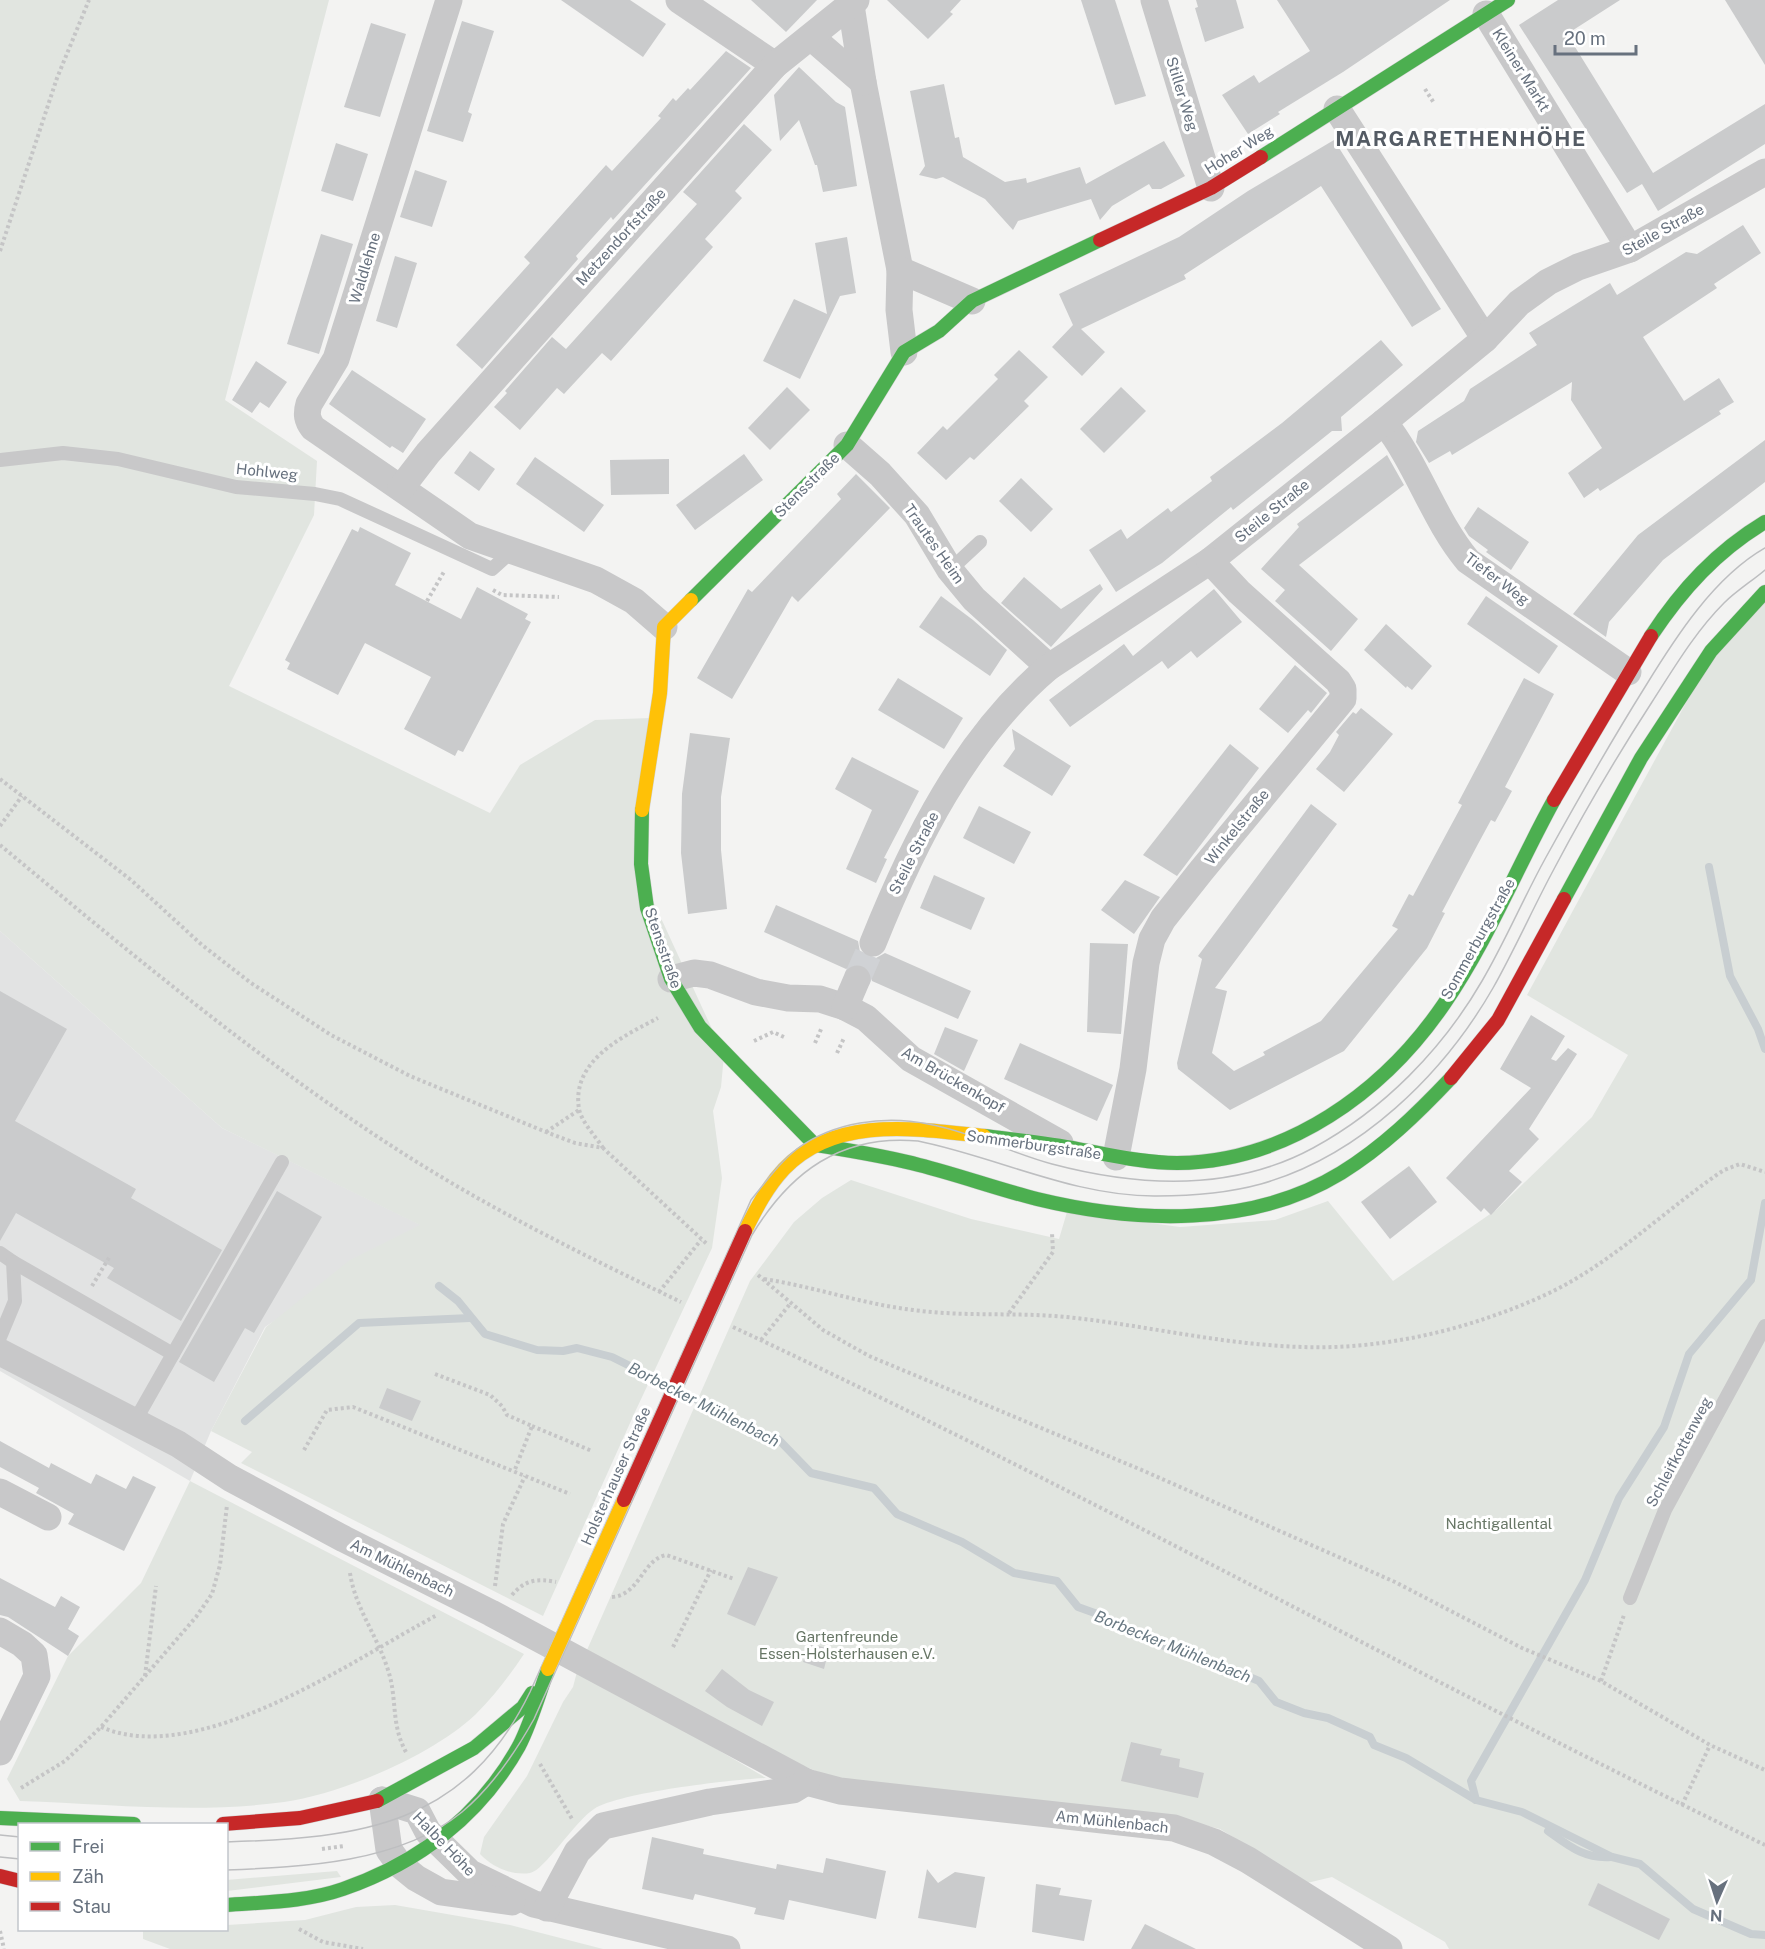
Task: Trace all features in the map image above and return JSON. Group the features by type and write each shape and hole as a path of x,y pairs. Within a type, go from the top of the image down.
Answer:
{"street":[{"name":"Waldlehne","path":"400,488 314,428 308,421 306,412 336,359 448,0"},
{"path":"679,0 775,65"},
{"name":"Stiller Weg","path":"1154,0 1211,188"},
{"name":"Hoher Weg","path":"972,301 1211,188 1509,0"},
{"name":"Metzendorfstraße","path":"400,488 428,453 775,65 854,2"},
{"path":"854,2 863,82 900,270 899,310 904,352"},
{"name":"Kleiner Markt","path":"1486,14 1629,249"},
{"path":"811,37 863,82"},
{"path":"1336,109 1485,339"},
{"name":"Steile Straße","path":"873,943 897,882 932,816 972,752 1025,687 1049,667 1210,561 1485,339 1519,303 1548,282 1578,267 1629,249 1765,172"},
{"path":"900,270 972,301"},
{"name":"Stensstraße","path":"815,1145 700,1027 685,1006 671,979 647,908 642,864 642,798 660,693 664,627 847,445 904,352 939,331 972,301"},
{"name":"Tiefer Weg","path":"1384,422 1398,440 1455,546 1468,561 1628,672"},
{"name":"Trautes Heim","path":"847,445 880,474 917,515 950,570 974,599 1049,667"},
{"path":"400,488 470,536 596,580 634,601 664,627"},
{"name":"Sommerburgstraße","path":"745,1231 765,1193 790,1164 815,1145 862,1130 885,1127 919,1128 1066,1146 1116,1157 1159,1162 1203,1162 1252,1152 1297,1135 1338,1110 1384,1075 1428,1026 1458,982 1534,837 1628,672 1685,589 1723,548 1765,522"},
{"name":"Winkelstraße","path":"1116,1157 1133,1069 1146,963 1152,939 1163,919 1343,699 1343,689 1338,681 1239,592 1210,561"},
{"path":"815,1145 918,1164 1056,1203 1147,1215 1224,1213 1272,1204 1318,1186 1383,1145 1473,1053 1498,1020 1641,758 1711,651 1765,592"},
{"name":"Am Brückenkopf","path":"671,979 694,973 710,975 756,992 788,998 820,999 845,1007 866,1018 911,1059 1066,1146"},
{"path":"845,1007 857,979"},
{"path":"918,1164 919,1128"},
{"name":"Holsterhauser Straße","path":"228,1905 287,1901 342,1890 400,1865 439,1841 474,1809 519,1745 548,1669 745,1231"},
{"name":"Am Mühlenbach","path":"0,1352 178,1444 230,1478 344,1539 491,1612 806,1782 840,1791 1174,1828 1214,1842 1248,1860 1389,1949"},
{"path":"0,1492 48,1517"},
{"path":"0,1631 22,1644 34,1655 37,1676 0,1752"},
{"name":"Holsterhauser Straße","path":"228,1824 300,1818 382,1800 423,1779 495,1733 523,1707 548,1669"},
{"path":"541,1906 577,1852 603,1826 710,1802 793,1790 806,1782"},
{"name":"Halbe Höhe","path":"541,1906 476,1878 428,1832 417,1811 382,1800 389,1850 400,1865 416,1878 441,1892 474,1899 541,1906 727,1949"},
{"path":"0,1818 112,1823"},
{"path":"0,1876 18,1880"}],"lane":[{"name":"Hohlweg","path":"0,460 63,453 107,458 236,487 315,494 340,499 492,569 512,551"},
{"path":"950,570 980,542"},
{"path":"135,1421 282,1162"},
{"path":"0,1253 173,1354"},
{"path":"0,1337 15,1301 13,1262"},
{"name":"Schleifkottenweg","path":"1630,1598 1665,1510 1765,1326"}],"path":[{"path":"0,252 47,105 89,0"},
{"path":"1422,83 1434,103"},
{"path":"427,601 447,567"},
{"path":"484,585 502,595 567,598 596,580"},
{"path":"0,779 131,880 201,945 251,983 331,1035 410,1076 575,1143 603,1148"},
{"path":"0,826 22,796"},
{"path":"0,845 131,954 272,1062 400,1151 532,1230 683,1304"},
{"path":"685,1006 608,1046 586,1071 581,1085 579,1110 603,1148 710,1246"},
{"path":"815,1043 819,1034"},
{"path":"837,1053 842,1044"},
{"path":"546,1132 579,1110"},
{"path":"764,1279 805,1285 868,1303 916,1311 1065,1317 1256,1344 1304,1347 1387,1341 1437,1332 1544,1295 1597,1267 1724,1170 1740,1164 1765,1172"},
{"path":"1009,1314 1053,1252 1054,1240 1051,1227"},
{"path":"659,1292 701,1240"},
{"path":"82,1302 110,1256"},
{"path":"754,1273 823,1330 868,1356 1144,1471 1395,1582 1522,1648 1601,1681 1710,1745 1765,1770"},
{"path":"761,1340 790,1304"},
{"path":"734,1328 1121,1519 1765,1845"},
{"path":"435,1374 490,1395 502,1406 507,1415 592,1451"},
{"path":"304,1450 327,1410 353,1407 570,1494"},
{"path":"514,1472 532,1426"},
{"path":"491,1612 503,1524 525,1476"},
{"path":"17,1791 65,1761 101,1726 196,1617 212,1594 220,1565 230,1478"},
{"path":"344,1539 353,1594 387,1665 393,1688 394,1722 399,1739 423,1779"},
{"path":"673,1647 711,1570"},
{"path":"145,1676 156,1586"},
{"path":"1601,1681 1630,1598"},
{"path":"101,1726 118,1734 144,1737 205,1728 235,1719 305,1691 377,1647 466,1599"},
{"path":"1682,1805 1710,1745"},
{"path":"538,1761 573,1820"},
{"path":"322,1849 344,1845"},
{"path":"287,1901 295,1925 305,1934 323,1942 363,1949"},
{"path":"0,1931 4,1949"}],"shaded area":[{"path":"0,931 222,1128 421,1225 265,1327 211,1431 190,1481 0,1371"}],"green space":[{"path":"0,0 329,0 225,400 317,461 314,515 229,686 490,813 520,765 595,720 650,718 637,866 724,1055 721,1087 713,1111 722,1178 712,1248 543,1616 241,1463 252,1452 211,1431 266,1327 350,1260 420,1225 222,1128 0,931"},
{"name":"Nachtigallental","path":"1765,600 1765,1949 1449,1949 1445,1942 1332,1877 1307,1883 1220,1829 1173,1817 843,1782 791,1761 587,1650 750,1281 794,1222 822,1198 851,1180 971,1219 1059,1239 1067,1212 1180,1227 1275,1220 1328,1201 1393,1281 1496,1210 1592,1117 1628,1055 1527,995 1712,655"},
{"path":"190,1481 524,1654 489,1700 458,1729 412,1758 332,1791 307,1798 251,1806 185,1808 20,1801 7,1779 68,1656 141,1583"},
{"path":"578,1668 766,1778 651,1792 608,1803 586,1815 536,1870 523,1874 496,1867 480,1854 484,1837 527,1776 563,1702 573,1687"},
{"path":"337,1871 341,1877 228,1891 228,1880"},
{"path":"395,1905 510,1925 603,1949 170,1949 143,1939 143,1931 228,1931 228,1925 305,1920 356,1907"}],"building":[{"path":"561,0 630,0 666,24 643,57"},
{"path":"751,0 817,0 786,32"},
{"path":"887,0 961,0 950,12 953,14 928,39"},
{"path":"1081,0 1115,0 1146,96 1115,105"},
{"path":"1196,0 1236,0 1244,28 1205,42 1195,8 1198,7"},
{"path":"1277,0 1450,0 1248,134 1222,95 1254,75 1259,83 1310,51"},
{"path":"1558,0 1620,0 1567,34 1653,173 1765,104 1765,144 1658,211 1642,184 1627,193 1519,25"},
{"path":"1725,0 1765,0 1765,65"},
{"path":"462,21 494,31 468,112 472,114 463,142 427,131"},
{"path":"371,23 406,34 380,117 344,107"},
{"path":"726,51 751,68 613,220 611,217 576,256 578,259 482,369 456,345 530,263 524,257 606,165 612,171 661,118 658,116 673,98 676,101 688,88 690,90"},
{"path":"799,67 836,102 845,107 857,186 823,192 817,165 815,165 799,120 780,141 774,95"},
{"path":"944,84 955,138 959,137 963,157 1005,182 1026,178 1027,183 1080,167 1086,184 1164,141 1185,176 1161,189 1152,189 1149,184 1112,206 1100,220 1091,199 1018,221 1013,230 985,199 943,177 936,179 919,175 925,166 910,91"},
{"path":"744,124 772,150 735,191 742,198 705,239 713,247 611,361 602,353 564,394 557,388 520,430 494,407 507,393 505,391 552,337 566,349 697,204 683,192"},
{"path":"1334,140 1441,309 1412,327 1321,186 1184,275 1186,279 1081,329 1105,352 1082,376 1052,347 1073,325 1059,294 1179,237 1248,191"},
{"path":"336,143 368,154 353,201 321,191"},
{"path":"415,170 447,181 432,227 400,217"},
{"path":"1743,225 1761,253 1714,284 1717,288 1643,337 1684,401 1719,378 1734,402 1719,411 1721,414 1600,491 1598,488 1584,498 1568,473 1602,448 1571,400 1572,382 1452,455 1450,451 1429,463 1416,442 1418,431 1464,401 1470,389 1537,345 1529,333 1610,283 1617,295 1686,252 1697,254"},
{"path":"321,234 353,244 319,354 287,344"},
{"path":"847,237 856,293 840,296 800,379 763,361 794,299 827,314 815,243"},
{"path":"395,256 417,263 397,328 376,321"},
{"path":"1381,340 1403,365 1341,417 1342,431 1332,431 1233,510 1231,507 1162,563 1116,592 1089,550 1121,529 1127,539 1168,508 1171,512 1212,481 1210,477 1282,423"},
{"path":"1019,350 1048,377 1024,401 1029,406 974,460 970,457 946,480 917,453 943,426 947,430 998,379 994,375"},
{"path":"256,361 287,382 269,408 260,402 252,413 232,400"},
{"path":"352,370 426,419 403,453 392,446 390,448 329,404"},
{"path":"787,387 810,410 770,450 748,428"},
{"path":"1121,387 1146,411 1104,453 1080,429"},
{"path":"1765,440 1765,482 1663,560 1609,622 1606,637 1573,614 1638,535"},
{"path":"470,451 495,469 479,491 454,473"},
{"path":"744,454 763,480 695,530 676,505"},
{"path":"1387,455 1404,485 1299,565 1358,619 1331,651 1275,601 1285,590 1261,569 1299,527 1297,524"},
{"path":"535,457 604,505 584,532 516,484"},
{"path":"669,459 669,494 611,495 610,460"},
{"path":"856,474 890,508 798,602 792,596 732,699 697,678 748,589 752,592 841,499 837,494"},
{"path":"1021,478 1053,509 1031,532 999,501"},
{"path":"1478,507 1529,542 1511,570 1486,552 1488,550 1469,536 1464,528"},
{"path":"360,527 411,553 395,585 461,619 477,587 528,614 525,619 531,622 463,752 458,750 455,756 404,729 431,677 365,643 338,695 287,669 290,663 285,660 352,529 358,532"},
{"path":"1024,577 1061,609 1100,584 1103,589 1051,647 1001,603"},
{"path":"1214,589 1242,622 1197,658 1191,651 1168,669 1162,661 1070,727 1049,700 1124,644 1133,656"},
{"path":"941,596 1007,650 990,676 919,627"},
{"path":"1486,596 1558,646 1539,674 1467,624"},
{"path":"1386,624 1432,666 1412,690 1407,686 1406,688 1364,650"},
{"path":"1295,665 1327,693 1311,713 1308,710 1288,733 1259,709"},
{"path":"898,678 963,718 944,749 878,710"},
{"path":"1524,678 1554,694 1505,787 1512,791 1495,822 1491,820 1478,844 1442,912 1445,913 1427,948 1344,1051 1230,1110 1178,1069 1177,1063 1202,959 1198,956 1311,804 1337,824 1215,988 1227,991 1212,1053 1234,1071 1265,1055 1263,1052 1321,1021 1398,929 1392,926 1409,894 1413,896 1462,805 1458,803"},
{"path":"1361,708 1393,734 1344,792 1316,769 1330,752 1339,735 1336,732 1353,712 1356,714"},
{"path":"1012,729 1071,766 1052,796 1003,766 1015,749"},
{"path":"690,733 730,738 721,797 721,850 727,909 688,914 681,853 682,794"},
{"path":"1230,744 1259,768 1177,876 1143,855"},
{"path":"852,757 919,791 884,858 887,859 876,883 846,869 872,810 835,789"},
{"path":"979,806 1031,832 1014,864 963,838"},
{"path":"934,875 985,898 971,930 920,908"},
{"path":"1125,880 1160,897 1134,934 1101,910"},
{"path":"776,905 858,941 860,952 866,957 876,958 885,953 971,991 958,1019 872,981 870,970 864,965 855,964 846,969 764,932"},
{"path":"1090,943 1128,944 1121,1034 1087,1032"},
{"path":"0,991 67,1029 15,1121 136,1189 131,1198 222,1250 181,1321 107,1278 114,1268 16,1213 0,1241"},
{"path":"1531,1015 1565,1036 1551,1059 1556,1061 1568,1048 1577,1054 1529,1129 1539,1139 1509,1171 1522,1182 1491,1215 1484,1208 1481,1212 1446,1178 1531,1088 1500,1069"},
{"path":"945,1027 978,1040 964,1071 934,1054"},
{"path":"1020,1043 1113,1085 1097,1121 1004,1079"},
{"path":"1409,1166 1437,1202 1390,1239 1361,1202"},
{"path":"277,1191 322,1217 254,1333 245,1328 214,1382 179,1362"},
{"path":"387,1388 421,1401 412,1421 379,1408"},
{"path":"0,1441 49,1468 51,1463 91,1484 96,1474 126,1489 133,1476 156,1487 124,1551 68,1524 74,1514 36,1493 39,1488 0,1467"},
{"path":"748,1567 778,1577 755,1626 727,1614"},
{"path":"0,1578 55,1607 61,1596 80,1607 68,1629 79,1636 68,1656 8,1617 0,1615"},
{"path":"809,1643 829,1649 824,1669 803,1662"},
{"path":"722,1669 749,1690 774,1702 762,1726 727,1707 705,1691"},
{"path":"1131,1742 1162,1749 1160,1755 1180,1759 1179,1767 1204,1773 1198,1798 1121,1781"},
{"path":"652,1837 704,1849 703,1854 776,1869 777,1864 823,1873 826,1858 886,1871 876,1919 789,1900 784,1920 754,1914 756,1908 695,1894 693,1900 642,1889"},
{"path":"927,1869 938,1883 955,1872 985,1877 976,1928 918,1918"},
{"path":"1598,1883 1670,1919 1659,1940 1588,1905"},
{"path":"1036,1884 1061,1888 1059,1895 1092,1900 1084,1941 1032,1932"},
{"path":"1145,1924 1196,1949 1131,1949"}],"waterway":[{"path":"1709,867 1730,976 1758,1029 1765,1049"},
{"path":"1476,1800 1471,1781 1585,1580 1619,1498 1664,1427 1689,1354 1751,1280 1765,1203"},
{"name":"Borbecker Mühlenbach","path":"439,1286 458,1301 485,1334 537,1350 563,1351 577,1348 612,1357 668,1385"},
{"path":"245,1421 359,1323 470,1318"},
{"name":"Borbecker Mühlenbach","path":"680,1391 760,1433 778,1439 811,1473 874,1488 897,1514 962,1542 1014,1573 1057,1581 1078,1607 1103,1616 1164,1646 1192,1653 1259,1681 1276,1702 1304,1713 1328,1718 1370,1737 1374,1745 1406,1758 1476,1800 1522,1812 1612,1857 1640,1864 1693,1909 1751,1934 1765,1935"},
{"name":"Borbecker Mühlenbach","path":"1548,1831 1585,1854 1611,1857"}],"tunnel":[{"path":"857,979 873,943"}],"tram line":[{"path":"228,1842 321,1836 364,1828 404,1816 441,1797 474,1771 504,1737 530,1692 751,1200 784,1160 811,1140 827,1132 860,1123 912,1121 960,1132 1052,1164 1085,1172 1151,1181 1185,1181 1250,1172 1282,1162 1339,1133 1387,1097 1449,1031 1466,1006 1490,966 1537,874 1594,772 1683,629 1729,575 1746,560 1765,548"},
{"path":"228,1870 318,1864 380,1852 410,1842 437,1829 462,1812 493,1781 534,1719 752,1235 783,1193 820,1162 842,1151 865,1144 890,1140 918,1141 1096,1190 1126,1195 1157,1196 1209,1193 1261,1184 1297,1171 1332,1154 1365,1133 1395,1108 1424,1081 1473,1020 1493,988 1589,805 1685,651 1724,603 1765,570"},
{"path":"0,1835 18,1837"},
{"path":"0,1857 18,1859"}],"traffic: fast":[{"path":"1261,157 1508,0"},
{"path":"691,600 847,445 904,352 939,331 972,301 1100,240"},
{"path":"1651,636 1675,602 1702,572 1731,545 1765,522"},
{"path":"1564,899 1641,758 1711,651 1765,592"},
{"path":"984,1136 1055,1145 1140,1160 1177,1163 1218,1159 1257,1150 1294,1135 1329,1116 1362,1093 1392,1066 1420,1036 1444,1004 1475,955 1554,800"},
{"path":"642,810 641,864 647,908 671,979 700,1027 815,1145"},
{"path":"817,1145 907,1162 1022,1195 1075,1207 1153,1216 1192,1216 1231,1212 1269,1204 1306,1191 1341,1173 1399,1129 1451,1078"},
{"path":"228,1905 300,1899 343,1889 397,1866 445,1834 486,1794 519,1746 548,1669"},
{"path":"377,1801 474,1748 523,1707 532,1693"},
{"path":"0,1818 112,1823"}],"traffic: slow":[{"path":"642,810 660,693 664,627 691,600"},
{"path":"745,1231 767,1191 784,1169 805,1152 828,1140 852,1133 905,1129 984,1136"},
{"path":"548,1669 624,1500"}],"traffic: jam":[{"path":"1100,240 1211,188 1261,157"},
{"path":"1554,800 1651,636"},
{"path":"1451,1078 1498,1020 1564,899"},
{"path":"624,1500 745,1231"},
{"path":"228,1824 300,1818 377,1801"},
{"path":"0,1876 18,1880"}],"district":[{"name":"MARGARETHENHÖHE","path":"1461,139"}],"park label":[{"name":"Gartenfreunde Essen-Holsterhausen e.V.","path":"847,1646"}]}
